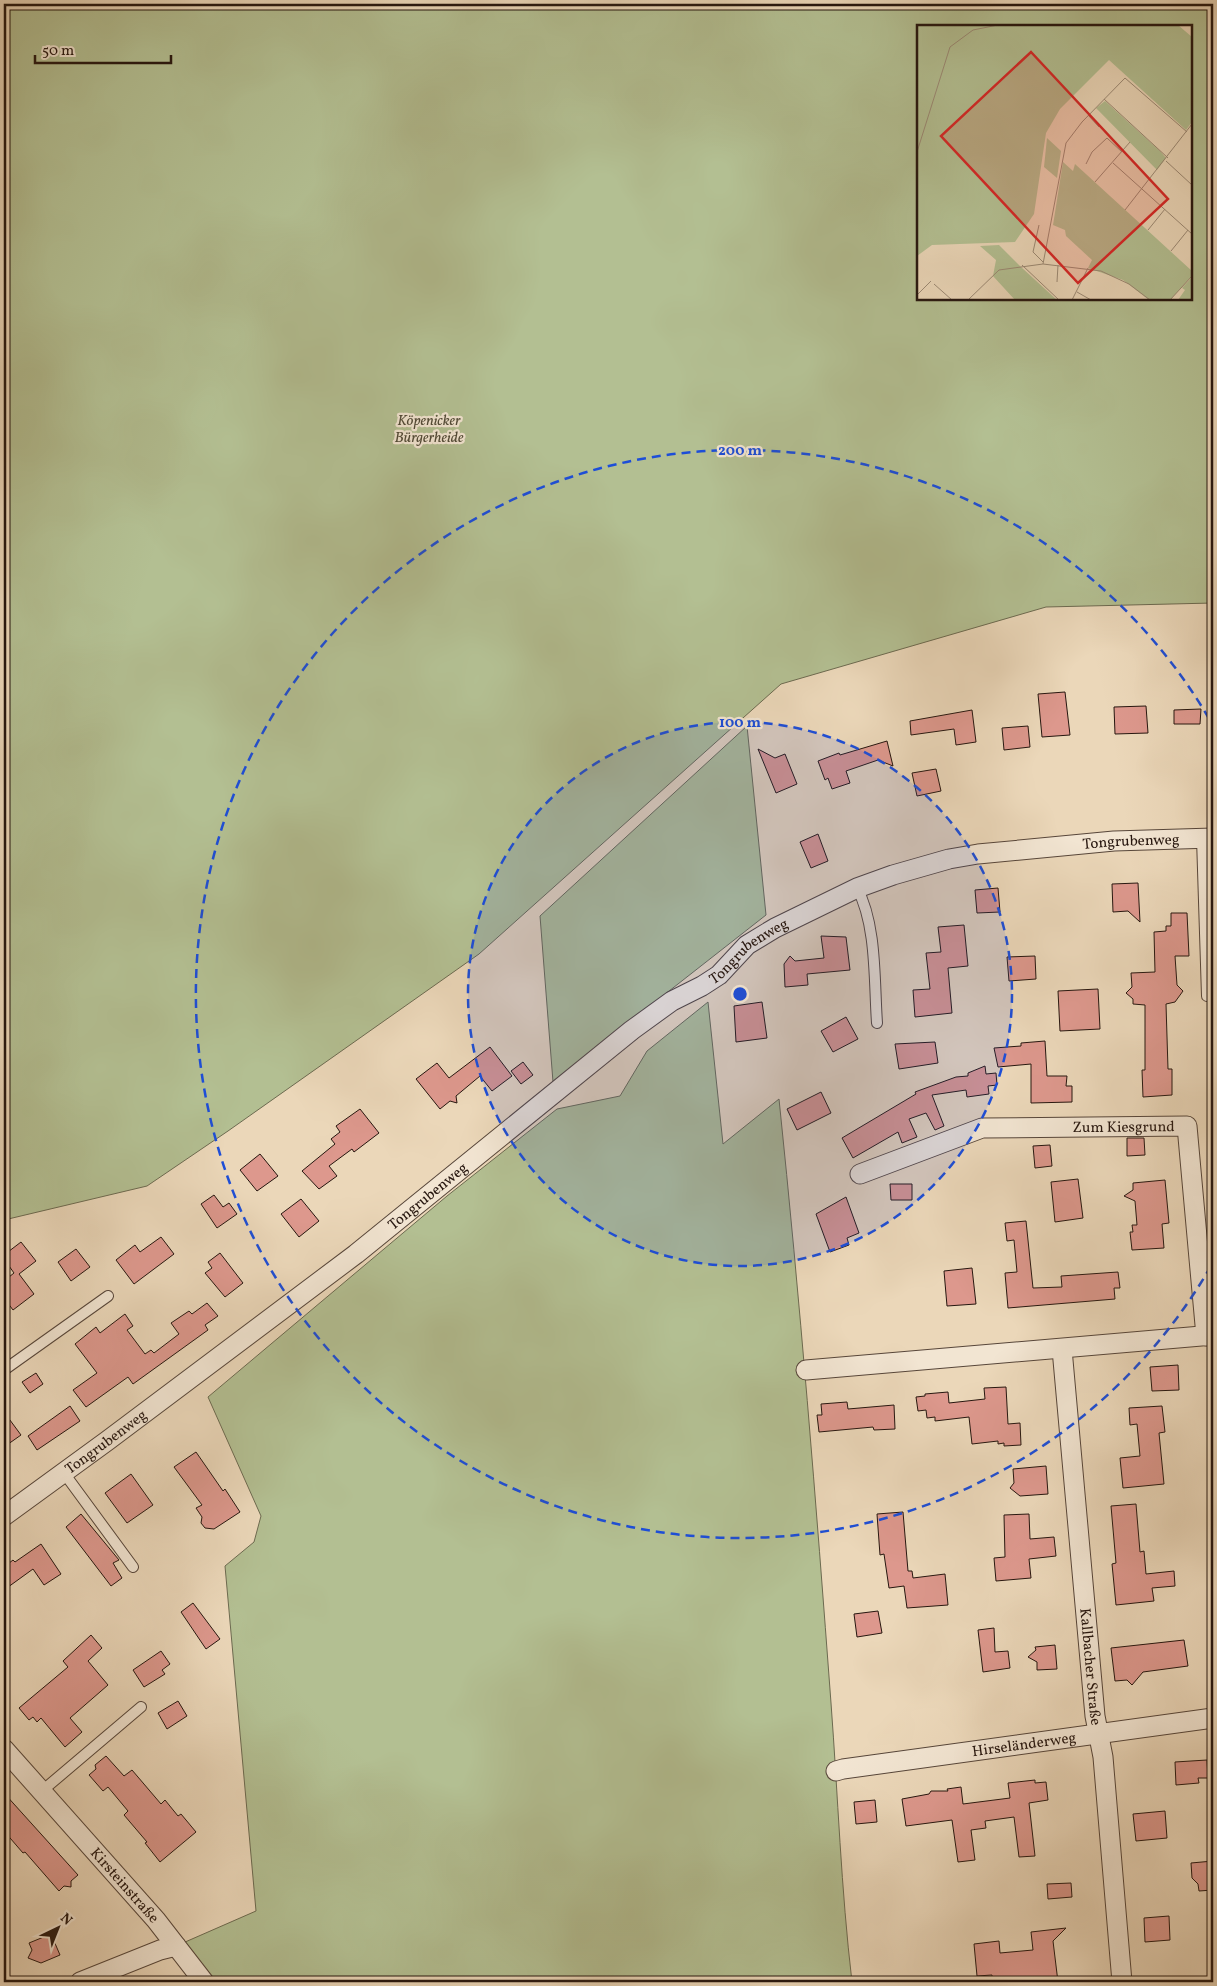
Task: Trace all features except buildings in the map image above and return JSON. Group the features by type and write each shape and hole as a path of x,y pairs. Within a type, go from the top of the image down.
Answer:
{"street":[{"name":"Tongrubenweg","path":"4,1516 356,1254 587,1066 672,1000 702,986 719,975 747,945 758,938 805,912 857,888 949,858 1114,841 1208,838"},
{"name":"Zum Kiesgrund","path":"806,1370 1210,1335 1187,1126 982,1128 860,1174"},
{"name":"Kallbacher Straße","path":"1062,1349 1095,1716 1103,1756 1122,1982"},
{"name":"Hirseländerweg","path":"836,1772 843,1768 1100,1735 1213,1718"},
{"name":"Kirsteinstraße","path":"4,1749 156,1920 204,1982"},
{"path":"80,1982 160,1950 176,1946"}],"lane":[{"name":"Tongrubenweg","path":"1207,996 1208,838"},
{"path":"857,888 865,903 867,912 872,950 877,1023"},
{"path":"4,1370 108,1296"},
{"path":"64,1473 133,1568"},
{"path":"42,1792 141,1707"}],"green space":[{"name":"Köpenicker Bürgerheide","path":"4,4 1213,4 1213,603 1046,607 781,684 479,954 147,1186 4,1220"},
{"path":"747,726 766,915 553,1082 540,916"},
{"path":"708,1002 723,1144 779,1099 813,1476 831,1703 842,1877 852,1982 199,1982 176,1946 256,1911 225,1566 254,1542 261,1516 208,1397 447,1196 557,1109 620,1096 647,1051"}]}
